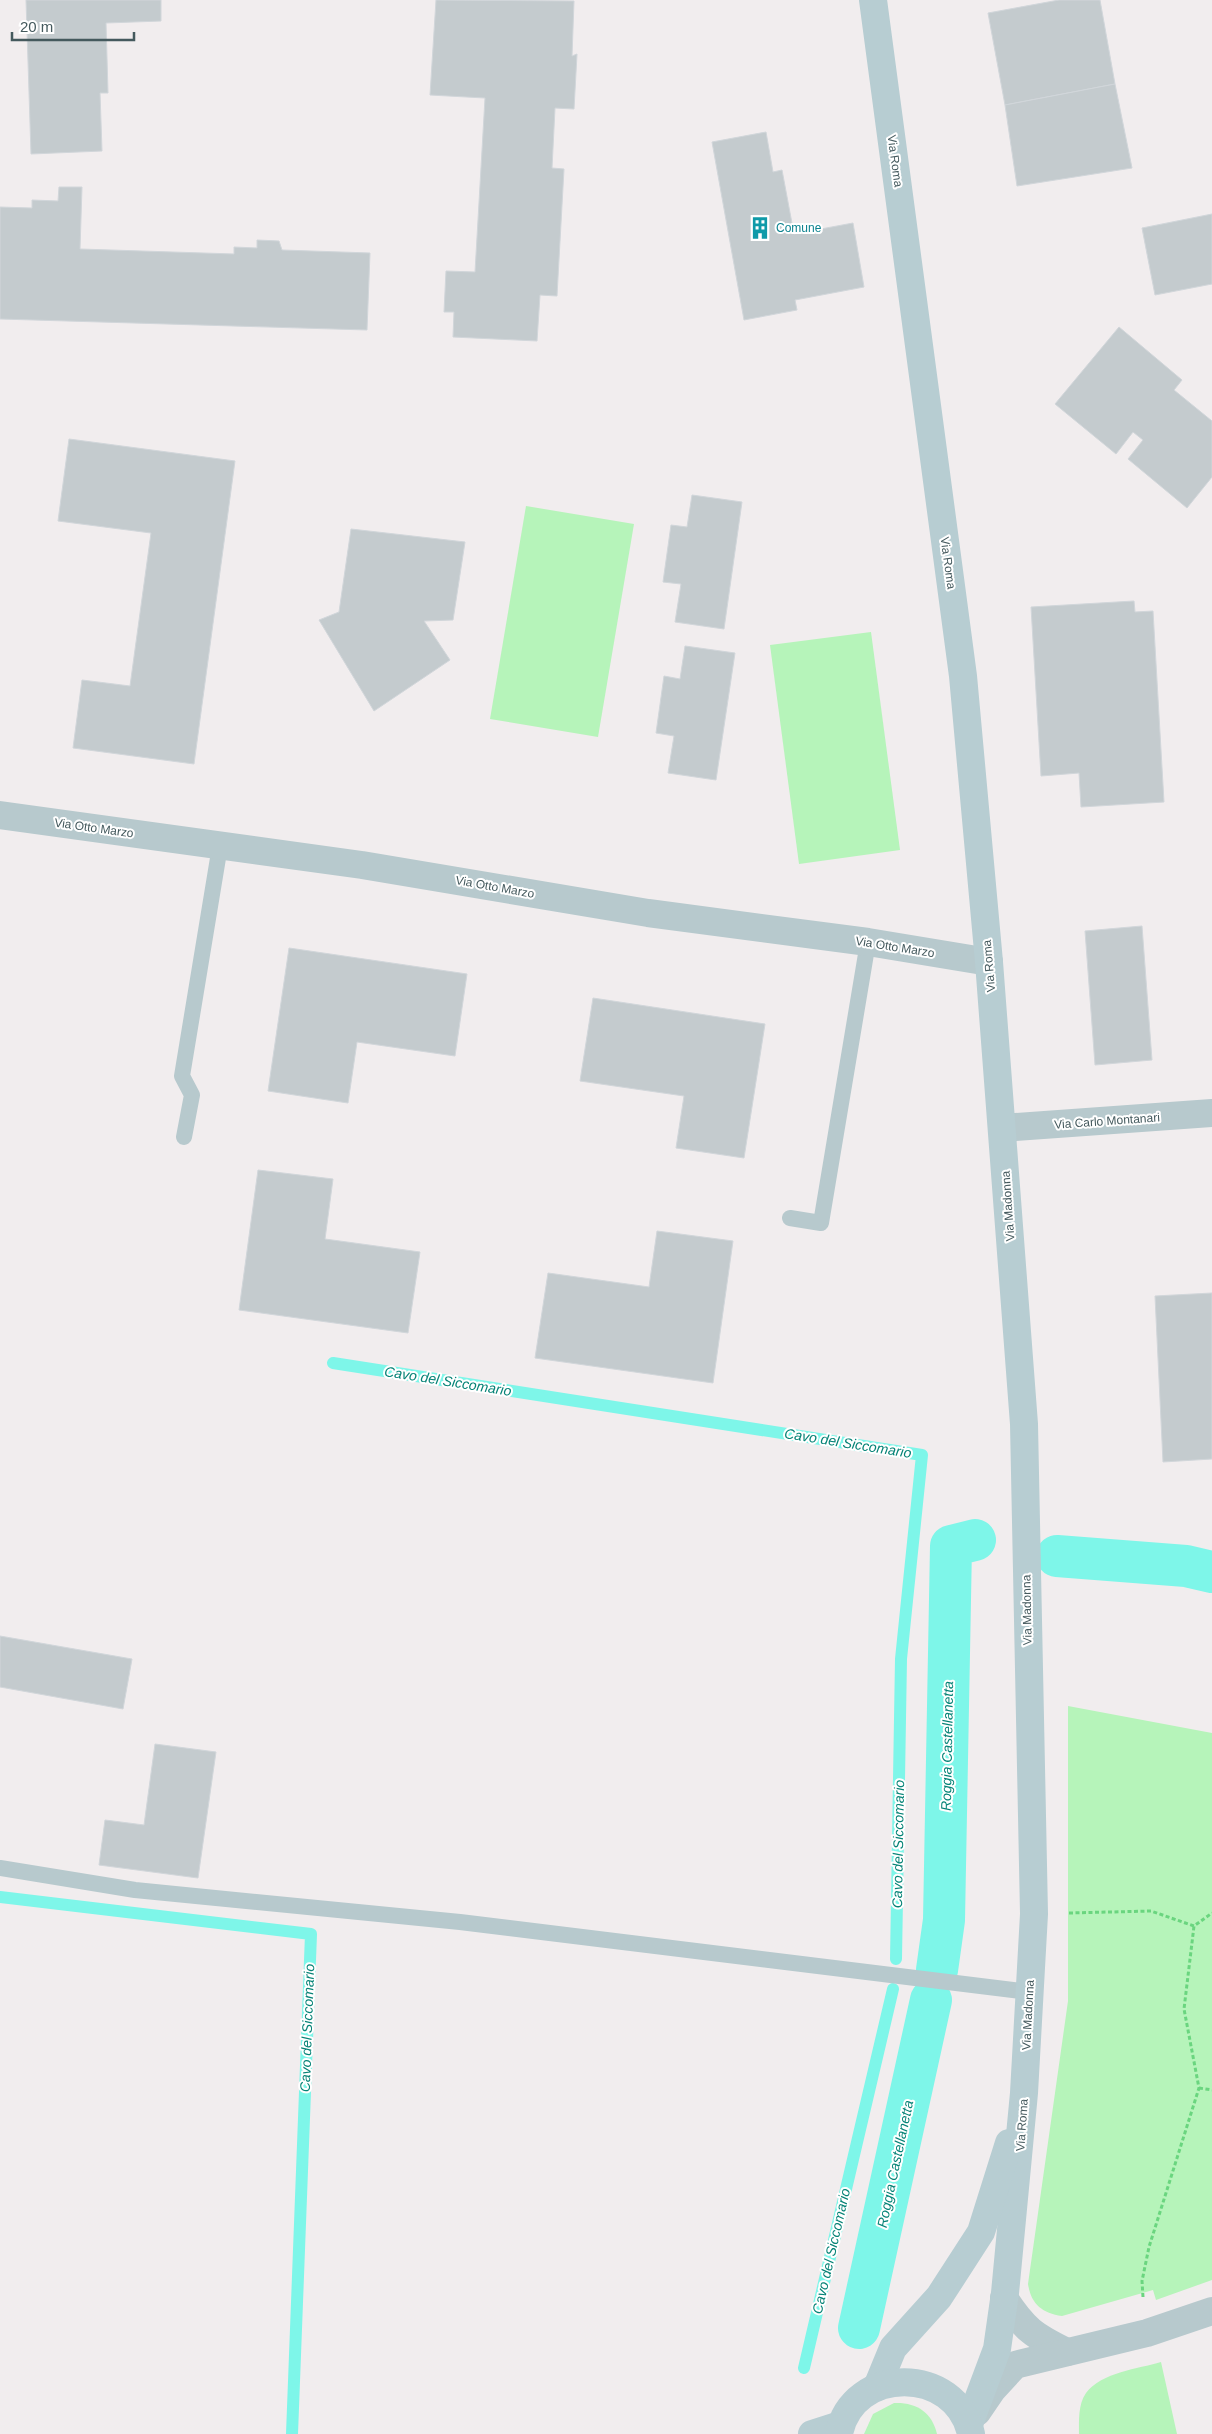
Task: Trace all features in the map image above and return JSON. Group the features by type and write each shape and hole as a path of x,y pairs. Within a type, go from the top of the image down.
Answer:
{"street":[{"name":"Via Roma","path":"873,0 963,676 1002,1128"},
{"name":"Via Otto Marzo","path":"0,815 362,864 648,913 868,942 989,962"},
{"name":"Via Carlo Montanari","path":"1002,1128 1212,1113"},
{"name":"Via Madonna","path":"1002,1128 1024,1424 1034,1914 1024,2093"},
{"name":"Via Roma","path":"970,2429 997,2349 1004,2298 1024,2093"},
{"name":"Via Roma","path":"878,2387 893,2348 939,2298 981,2232 1024,2093"},
{"path":"1004,2298 1017,2319 1033,2335 1067,2352"},
{"path":"970,2429 992,2390 1015,2365 1147,2333 1212,2311"},
{"path":"812,2434 839,2429 855,2402 878,2387 899,2382 921,2383 941,2391 958,2405 970,2429"}],"lane":[{"path":"184,1137 192,1095 182,1076 220,846"},
{"path":"790,1218 821,1223 868,942"},
{"path":"0,1868 135,1890 460,1922 1029,1992"}],"path":[{"path":"1034,1914 1151,1911 1194,1926"},
{"path":"1147,2333 1142,2281 1149,2247 1199,2088 1184,2009 1194,1926 1212,1913"},
{"path":"1199,2088 1212,2090"}],"green space":[{"path":"526,506 634,524 598,737 490,719"},
{"path":"871,632 900,850 799,864 770,645"},
{"path":"1068,1706 1212,1733 1212,2280 1156,2300 1153,2290 1062,2316 1043,2310 1032,2297 1028,2284 1068,2001"},
{"path":"1161,2362 1177,2434 1079,2434 1083,2397 1093,2386 1111,2376"},
{"path":"894,2403 909,2404 922,2410 935,2426 937,2434 864,2434 873,2414"}],"building":[{"path":"26,0 161,0 161,21 106,23 108,93 100,93 102,151 31,154"},
{"path":"436,0 574,1 572,56 577,54 574,109 555,108 552,168 564,169 557,296 540,295 537,341 453,337 454,312 444,312 446,271 475,272 485,98 430,95"},
{"path":"1059,0 1100,0 1115,84 1005,105 988,13"},
{"path":"1115,84 1132,168 1017,186 1005,105"},
{"name":"Comune","path":"766,132 773,172 782,170 794,234 853,223 864,287 795,300 797,310 744,320 712,142"},
{"path":"59,187 82,187 80,249 234,254 234,247 257,248 257,240 279,241 282,250 370,253 367,330 0,319 0,207 32,208 32,200 58,201"},
{"path":"1212,214 1212,284 1155,295 1142,228"},
{"path":"1119,327 1182,380 1174,390 1212,421 1212,477 1187,508 1128,459 1143,440 1133,432 1116,454 1055,404"},
{"path":"69,439 235,461 194,764 73,748 82,680 130,686 151,533 58,521"},
{"path":"692,495 742,502 724,629 675,622 681,584 663,582 671,525 687,527"},
{"path":"351,529 465,542 453,620 424,621 450,660 374,711 319,620 339,612"},
{"path":"1134,601 1135,612 1153,611 1164,802 1081,807 1079,773 1041,776 1031,607"},
{"path":"685,646 735,653 716,780 668,773 674,736 656,733 664,676 680,679"},
{"path":"1142,926 1152,1060 1095,1065 1085,931"},
{"path":"289,948 467,974 455,1056 357,1042 348,1103 268,1091"},
{"path":"593,998 765,1024 744,1158 676,1148 684,1096 580,1081"},
{"path":"258,1170 333,1179 325,1239 420,1252 408,1333 239,1310"},
{"path":"657,1231 733,1241 713,1383 535,1358 548,1273 649,1287"},
{"path":"1212,1293 1212,1459 1163,1462 1155,1296"},
{"path":"0,1636 132,1659 123,1709 0,1687"},
{"path":"155,1744 216,1752 198,1878 99,1865 105,1820 144,1825"}],"waterway":[{"name":"Cavo del Siccomario","path":"333,1363 922,1455 901,1659 896,1959"},
{"name":"Roggia Castellanetta","path":"937,1970 944,1920 951,1546 975,1540"},
{"name":"Roggia Castellanetta","path":"1057,1556 1186,1566 1212,1572"},
{"name":"Cavo del Siccomario","path":"0,1897 311,1934 292,2434"},
{"name":"Cavo del Siccomario","path":"804,2368 893,1989"},
{"name":"Roggia Castellanetta","path":"859,2328 931,2000"}],"place":[{"name":"Comune","path":"760,228"}]}
